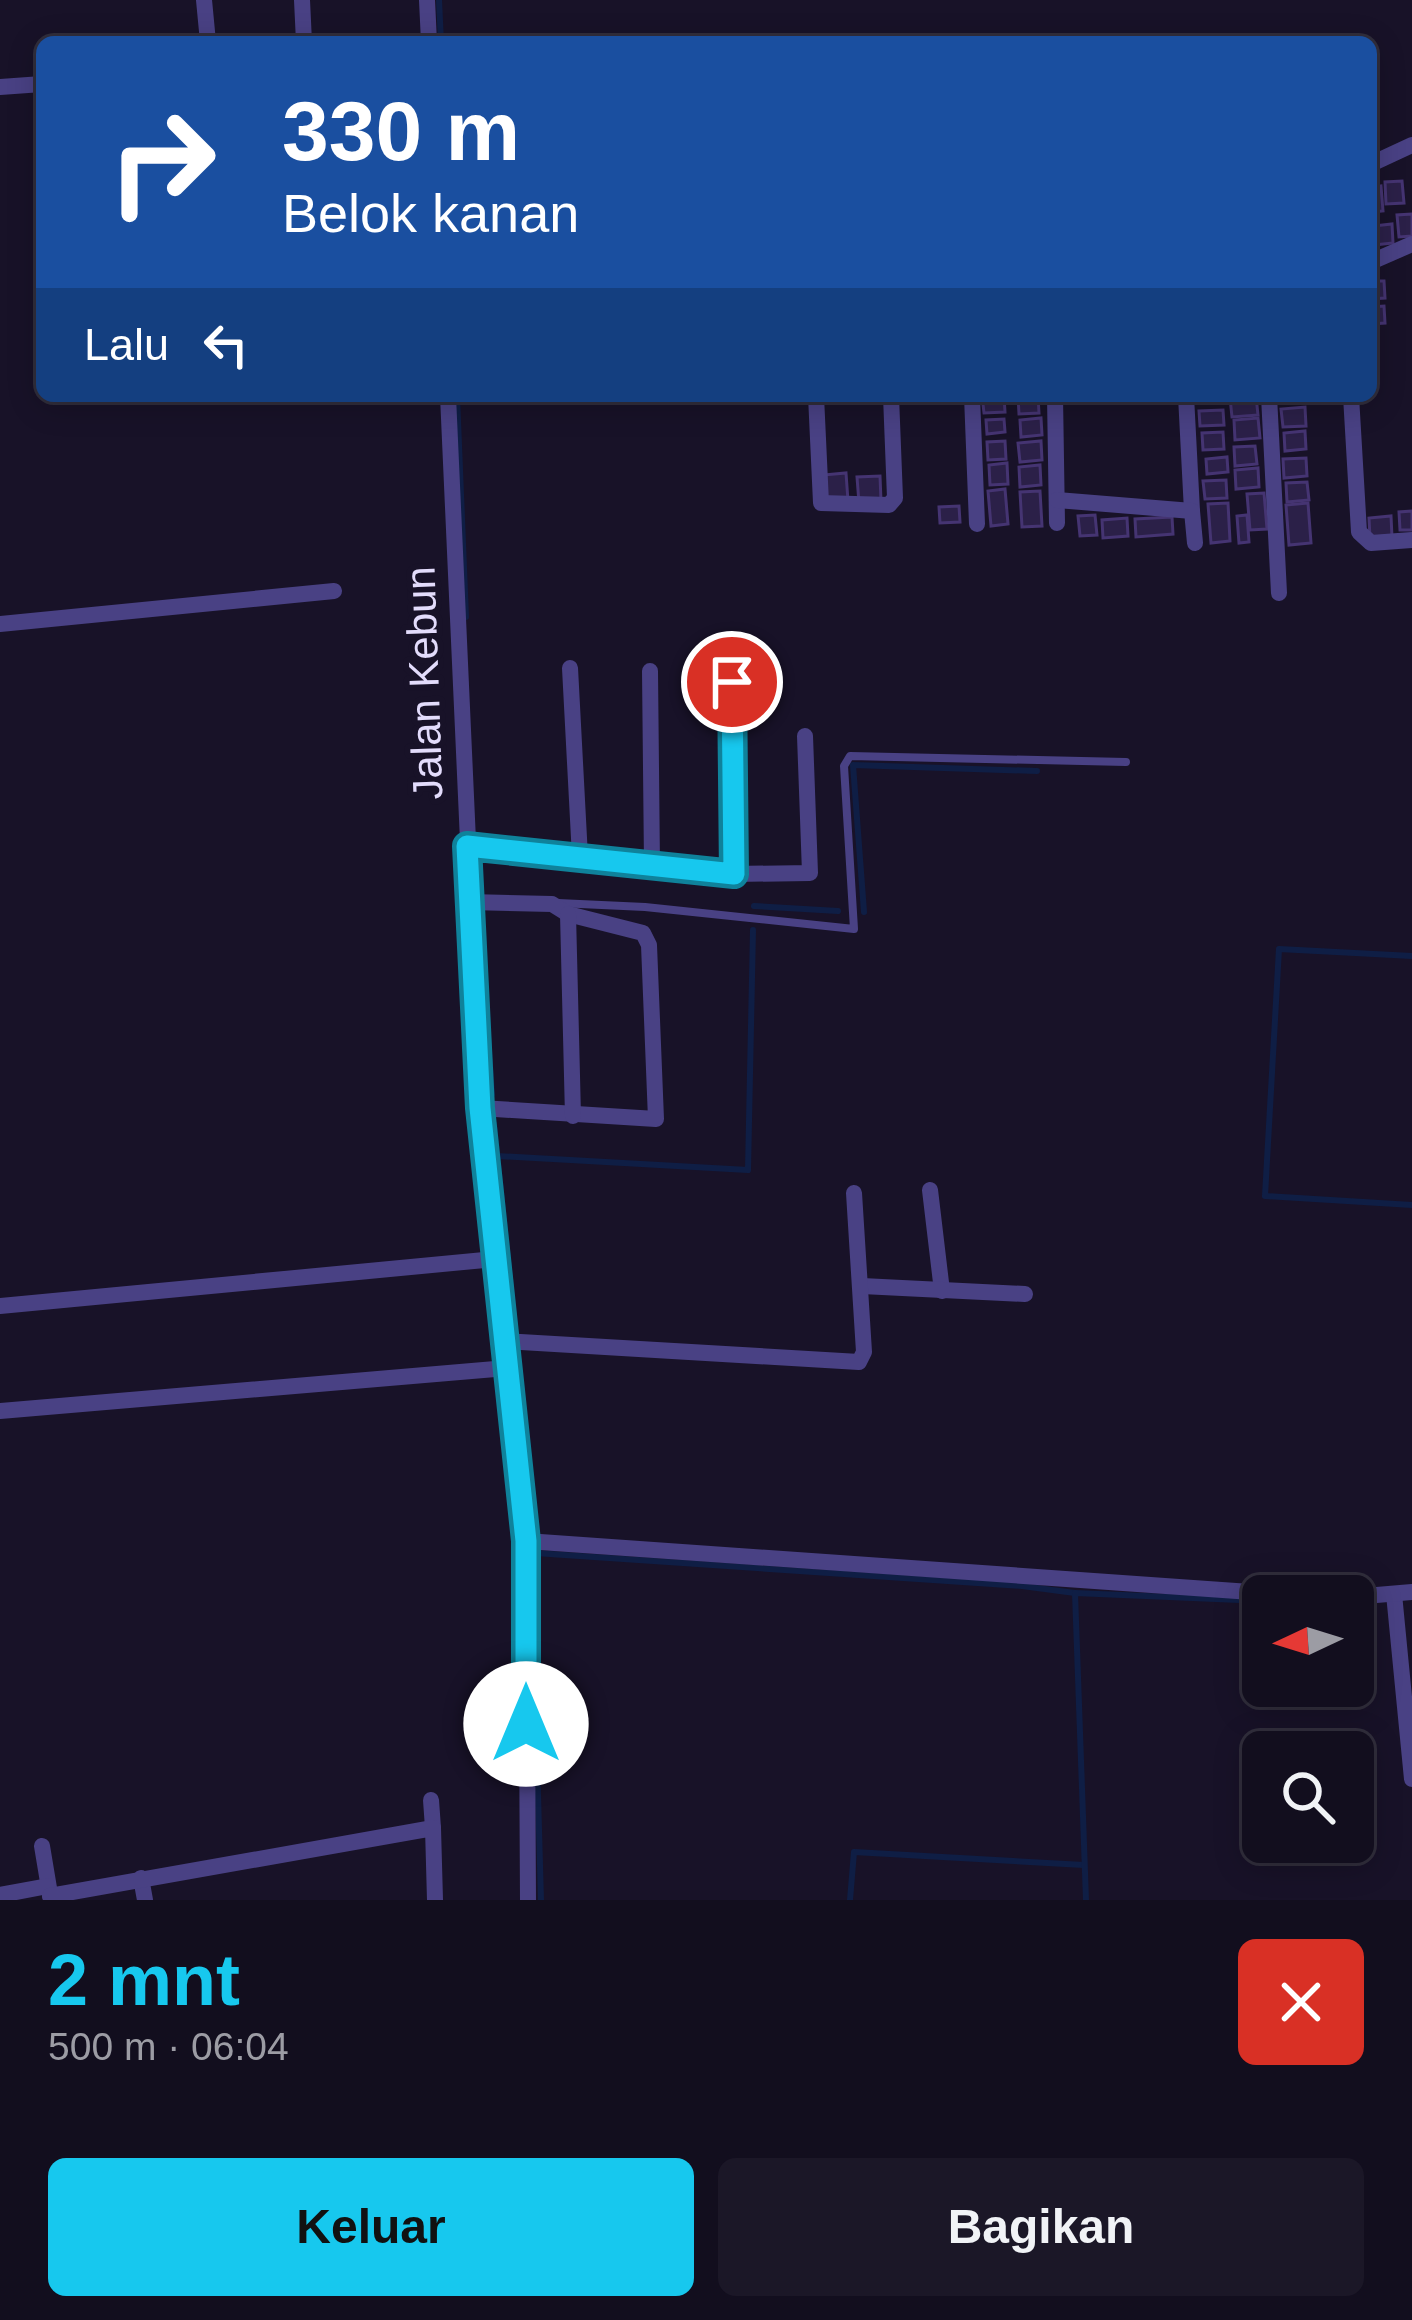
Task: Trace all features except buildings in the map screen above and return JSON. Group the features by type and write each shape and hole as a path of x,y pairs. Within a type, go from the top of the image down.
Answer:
{"street":[{"path":"205,0 208,36"},
{"path":"302,0 304,36"},
{"path":"427,0 429,36"},
{"path":"0,87 36,85"},
{"path":"1377,161 1412,145"},
{"path":"1377,259 1412,244"},
{"name":"Jalan Kebun","path":"448,402 480,1108 526,1541 528,1900"},
{"path":"816,402 821,503 867,505 894,503 891,402"},
{"path":"973,402 977,524"},
{"path":"1055,402 1057,523"},
{"path":"1186,402 1195,543"},
{"path":"1269,402 1279,593"},
{"path":"1351,402 1359,532 1371,543 1412,540"},
{"path":"1057,500 1192,511"},
{"path":"0,624 334,591"},
{"path":"571,668 580,857"},
{"path":"650,670 652,865"},
{"path":"732,682 734,874"},
{"path":"467,846 734,874 806,874 813,869 805,736"},
{"path":"470,902 560,909 643,933 656,1119 480,1108"},
{"path":"560,909 573,1115"},
{"path":"930,1190 942,1291"},
{"path":"505,1342 853,1364 864,1358 854,1193"},
{"path":"0,1306 494,1259"},
{"path":"862,1286 1025,1294"},
{"path":"0,1411 507,1368"},
{"path":"526,1541 1242,1591"},
{"path":"1403,1593 1412,1779"},
{"path":"431,1800 435,1900"},
{"path":"0,1895 50,1894 433,1828"},
{"path":"41,1846 50,1894"},
{"path":"141,1878 145,1900"}],"lane":[{"path":"560,909 571,902 854,929 844,766 850,756 1126,762"}],"waterway":[{"path":"439,0 441,36"},
{"path":"457,402 466,617"},
{"path":"864,912 853,765 1037,771"},
{"path":"754,906 838,911"},
{"path":"480,917 492,1094"},
{"path":"497,1156 748,1170 753,930"},
{"path":"1412,956 1279,949 1265,1196 1412,1205"},
{"path":"494,1124 515,1327"},
{"path":"518,1357 536,1527"},
{"path":"535,1553 1075,1593"},
{"path":"1086,1900 1075,1593 1242,1600"},
{"path":"535,1688 541,1900"},
{"path":"850,1900 854,1852 1084,1865"}],"route":[{"path":"526,1724 526,1541 480,1108 467,846 734,874 732,682"}]}
